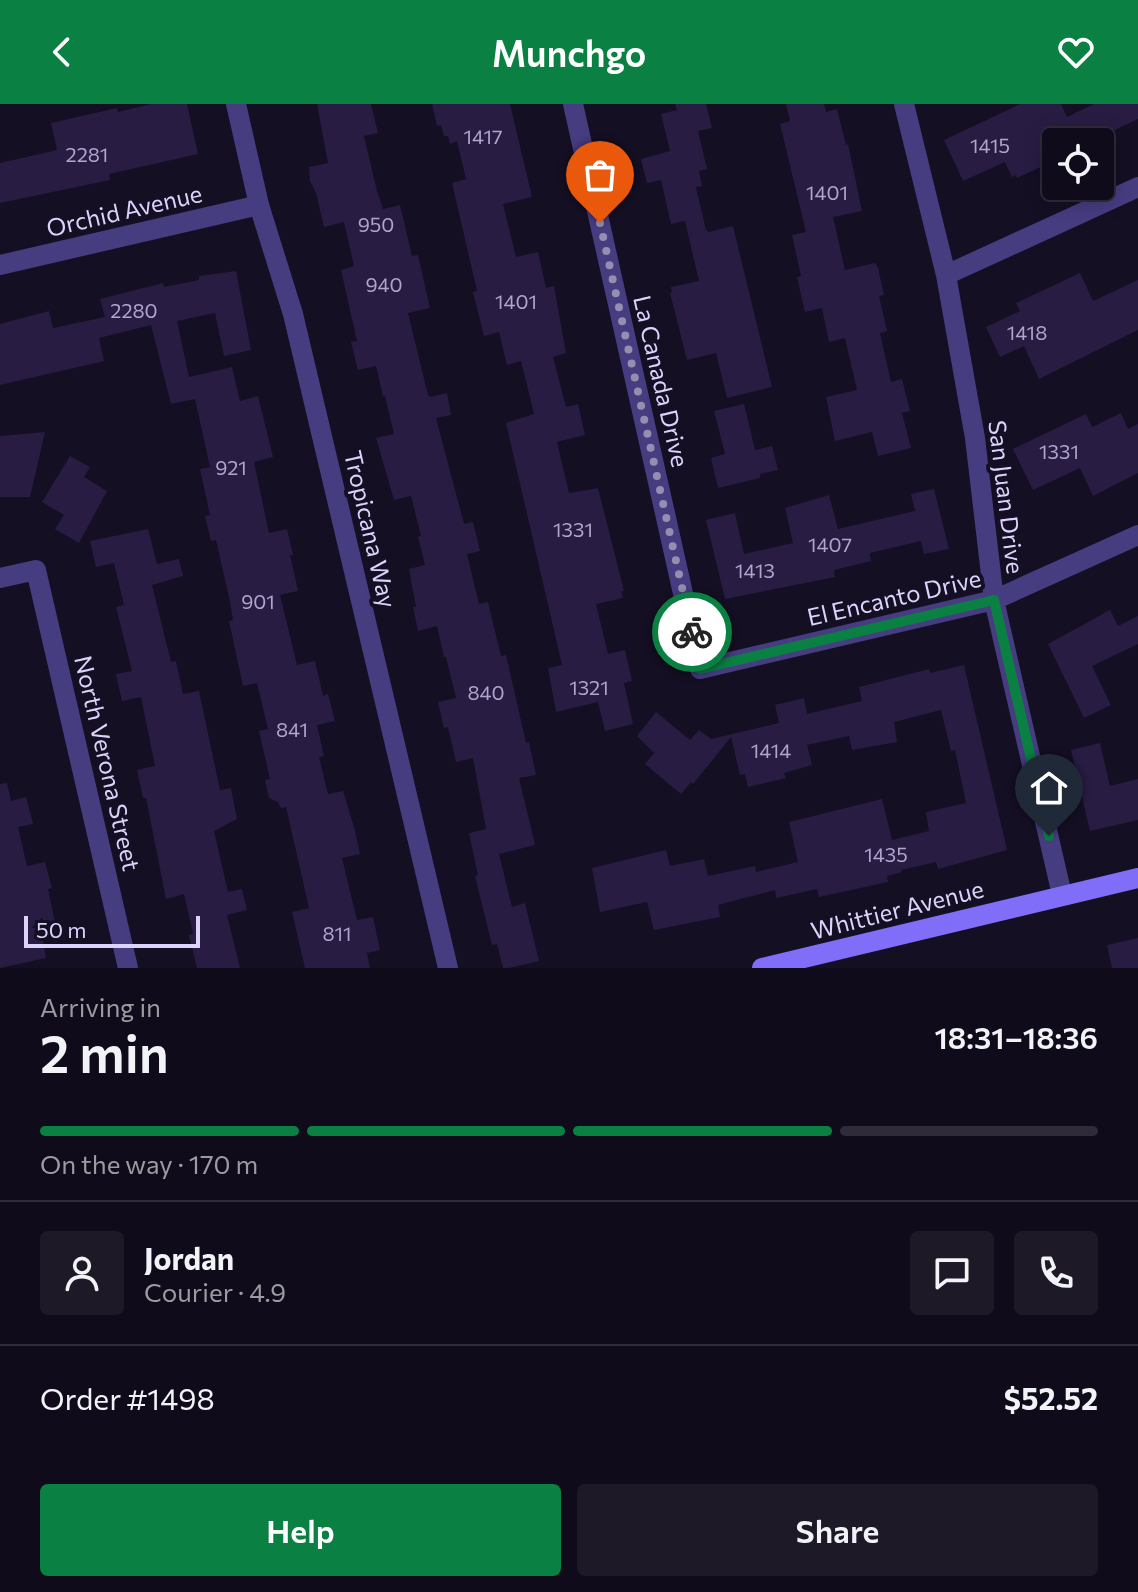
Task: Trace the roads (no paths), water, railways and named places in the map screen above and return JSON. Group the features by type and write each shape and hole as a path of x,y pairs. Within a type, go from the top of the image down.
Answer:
{"street":[{"name":"Tropicana Way","path":"236,104 259,205 293,314 448,968"},
{"name":"La Canada Drive","path":"573,104 700,669"},
{"name":"San Juan Drive","path":"904,104 946,275 975,438 994,600 1062,895"},
{"path":"946,275 1138,187"},
{"name":"Orchid Avenue","path":"0,265 259,205"},
{"name":"El Encanto Drive","path":"700,669 994,600 1138,535"},
{"name":"North Verona Street","path":"0,578 36,570 128,968"},
{"name":"Whittier Avenue","path":"762,968 1138,878"}]}
